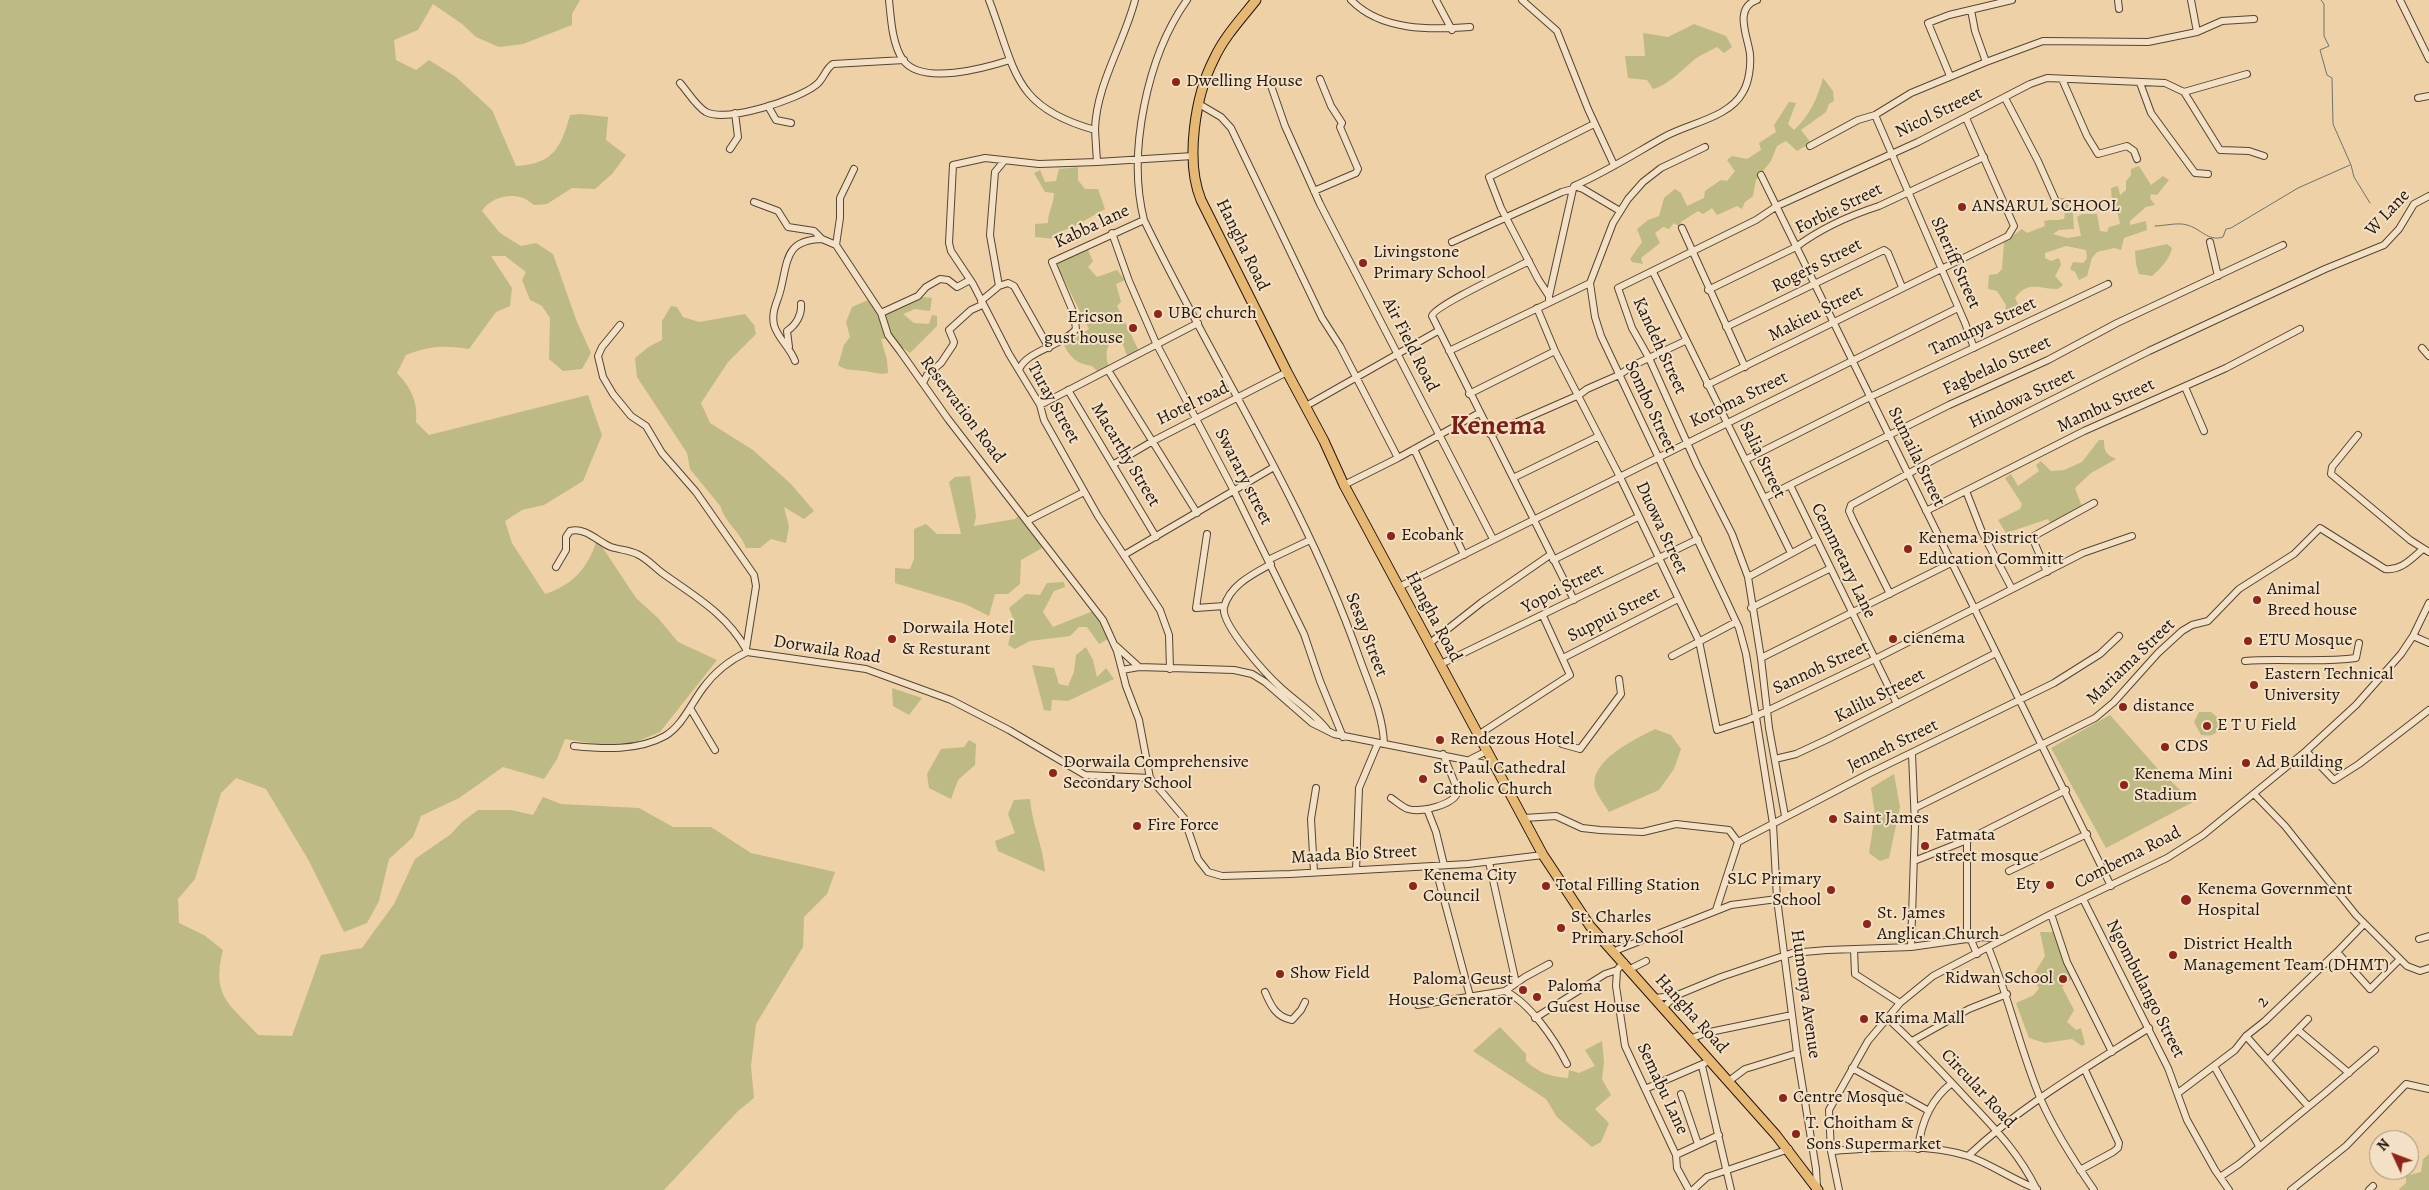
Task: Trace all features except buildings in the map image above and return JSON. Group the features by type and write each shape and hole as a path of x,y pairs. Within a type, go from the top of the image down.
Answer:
{"highway":[{"name":"Hangha Road","path":"1256,0 1228,35 1213,59 1199,104 1193,156 1196,187 1201,200 1344,485 1543,855 1590,926 1789,1150 1817,1189"}],"street":[{"path":"889,0 895,37 904,60 915,69 935,73 974,70 1010,60"},
{"path":"989,0 1010,60 1023,89 1045,109 1060,119 1095,130"},
{"path":"1097,162 1095,130 1100,99 1113,61 1126,32 1135,0"},
{"path":"1144,220 1139,158 1145,105 1155,62 1175,17 1187,0"},
{"path":"1351,0 1366,13 1380,20 1404,26 1452,30 1470,26"},
{"path":"1436,0 1452,30"},
{"path":"1522,0 1557,31 1594,124 1614,165"},
{"path":"1452,242 1506,216 1574,188 1647,149 1664,137 1725,109 1737,100 1745,90 1750,66 1750,55 1742,25 1744,14 1749,5 1757,0"},
{"path":"1950,76 1928,23 2012,0"},
{"path":"2118,0 2119,9"},
{"path":"2191,0 2197,32"},
{"path":"2400,0 2429,59"},
{"path":"1971,10 1975,32 1986,62"},
{"path":"1810,146 1858,120 1875,115 1911,93 1950,76 2043,41 2064,39 2131,43 2171,38 2197,32 2222,21 2254,19"},
{"path":"680,83 701,108 708,113 735,113 785,101 815,86 833,64 904,60"},
{"path":"2247,74 2184,92 2220,150 2249,151 2264,156"},
{"path":"1314,190 1356,172 1358,169 1340,127 1342,123 1331,106 1320,79"},
{"path":"2062,79 2098,154 2127,146 2134,151 2137,160"},
{"name":"Air Field Road","path":"1269,80 1285,126 1314,190 1493,539"},
{"name":"Nicol Streeet","path":"1618,288 1756,220 1777,206 1966,118 2038,80 2162,82 2184,92"},
{"path":"2140,83 2151,113 2195,173 2208,174"},
{"path":"2418,98 2429,96"},
{"path":"2005,98 2038,161 2058,206"},
{"path":"1199,104 1221,117 1231,128 1294,261 1398,458"},
{"path":"768,106 776,120 791,123"},
{"path":"730,149 738,137 735,113"},
{"name":"Sheriff Street","path":"1875,115 1974,348"},
{"path":"1966,118 1984,157"},
{"path":"1549,299 1491,185 1490,176 1594,124"},
{"name":"Sombo Street","path":"1706,147 1661,168 1651,175 1628,199 1606,237 1590,283 1596,324 1736,622 1746,654 1756,716"},
{"path":"999,286 990,234 995,172 1004,161 1039,164 1193,156"},
{"name":"Forbie Street","path":"1708,290 1796,247 1806,239 1848,218 1984,157"},
{"name":"Makieu Street","path":"1707,385 2008,236 2014,226 1984,157"},
{"name":"Turay Street","path":"1004,161 980,158 952,166 949,243 951,251 970,280 1018,370 1040,405 1044,420 1084,492 1160,610 1169,635 1170,669"},
{"path":"754,202 778,211 788,226 814,231 822,239 836,245 840,218 840,198 854,169"},
{"name":"Sumaila Street","path":"1762,175 2018,701 2066,790 2111,886"},
{"path":"1574,188 1584,189 1620,211"},
{"path":"1549,299 1574,188"},
{"name":"W Lane","path":"2149,351 2384,245 2399,229 2414,204 2429,196"},
{"name":"Kabba lane","path":"1049,348 1073,332 1076,325 1052,263 1144,220"},
{"name":"Sesay Street","path":"1144,220 1274,467 1310,540 1347,624 1378,711 1381,744"},
{"path":"1682,228 1708,290 1745,367"},
{"name":"Swarary street","path":"1112,234 1129,281 1156,343 1234,491 1269,562 1276,581 1304,634 1322,688 1343,736"},
{"path":"789,347 778,336 773,317 786,262 792,249 800,243 822,239"},
{"path":"2210,242 2218,276"},
{"name":"Reservation Road","path":"836,245 881,313 888,335 1027,522 1103,620 1115,645"},
{"name":"Fagbelalo Street","path":"1764,498 1889,435 2048,360 2117,323 2282,245"},
{"name":"Rogers Street","path":"1726,328 1884,250 1888,253 1902,287"},
{"path":"1529,261 1436,310 1432,316 1574,600"},
{"name":"Salia Street","path":"1653,272 1685,341 1791,553"},
{"path":"881,313 918,296 926,287 940,279 948,280 957,287 970,280"},
{"path":"923,383 927,375 941,363 953,345 954,342 949,330 971,310 982,303 999,286 1008,282 1014,286 1049,348 1025,359 1018,370"},
{"path":"1449,351 1537,308 1549,299 1590,283"},
{"name":"Tamunya Street","path":"1745,460 1870,397 2108,284"},
{"name":"Kandeh Street","path":"1618,288 1632,328 1649,358 1732,534 1748,577 1751,608 1761,658 1766,710 1785,816"},
{"path":"795,361 789,347 787,331 798,320 802,312 801,304"},
{"name":"Duowa Street","path":"1537,308 1556,351 1620,477 1699,641 1717,730 1739,724 1756,716"},
{"name":"Koroma Street","path":"1400,587 1958,308"},
{"path":"1040,405 1156,343 1198,323"},
{"path":"620,325 602,347 598,356 603,377 613,394 631,416 646,426 662,453 696,492 754,575 756,586 747,650"},
{"name":"Mambu Street","path":"1926,511 2084,431 2226,368 2300,329"},
{"path":"1306,406 1438,331"},
{"path":"1490,434 1579,395 1587,389 1619,375 1685,341"},
{"path":"2422,348 2429,356"},
{"path":"1470,394 1556,351"},
{"name":"Hindowa Street","path":"1890,594 1864,544 1849,508 1855,502 2149,351"},
{"path":"1108,370 1197,513"},
{"name":"Hotel road","path":"1114,464 1153,441 1238,399 1287,372"},
{"path":"2185,387 2204,431"},
{"name":"Macarthy Street","path":"1068,390 1156,537"},
{"path":"1344,485 1398,458 1479,413"},
{"path":"2358,435 2332,467 2331,474 2426,550"},
{"path":"1513,478 1599,436"},
{"path":"1414,448 1464,555"},
{"path":"1124,556 1274,467"},
{"name":"Cemmetary Lane","path":"1790,485 1829,569 1897,704"},
{"path":"1966,491 1982,532 2012,589"},
{"path":"1027,522 1084,492"},
{"path":"2047,572 2032,536 2094,503"},
{"path":"1430,643 1482,602 1551,557 1638,517"},
{"name":"Mariama Street","path":"1915,808 2083,725 2104,711 2182,631 2192,625 2208,621 2239,589 2294,554 2320,528 2385,569 2392,570 2402,567 2426,550"},
{"path":"556,567 566,550 567,533 578,529 612,547 629,550 640,555 702,599 732,627 747,650"},
{"path":"1207,534 1196,608 1224,606"},
{"name":"Sannoh Street","path":"1756,716 1875,659 2101,545 2132,536"},
{"path":"1310,540 1269,562 1239,584 1232,590 1224,606 1223,613 1229,627 1278,686 1322,722 1329,732"},
{"name":"Yopoi Street","path":"1440,664 1698,540"},
{"path":"1748,577 1816,540"},
{"path":"1761,658 1951,563"},
{"path":"1751,608 1829,569"},
{"name":"Suppui Street","path":"1563,658 1678,599"},
{"name":"Combema Road","path":"1977,954 2051,914 2111,886 2180,850 2254,794 2306,751 2383,676 2413,636 2429,604"},
{"path":"1478,735 1570,676 1571,672 1543,616"},
{"path":"1672,656 1736,622"},
{"name":"Jenneh Street","path":"1738,842 1785,816 2018,701 2081,667 2100,654 2119,636"},
{"path":"2413,636 2429,643"},
{"path":"2245,661 2292,658 2335,661 2356,658 2359,643"},
{"path":"1115,645 1139,667"},
{"path":"1115,645 1140,725 1150,778"},
{"name":"Dorwaila Road","path":"574,746 607,749 656,740 673,730 704,687 722,668 747,650 866,668 950,700 1009,730 1085,775 1150,778"},
{"name":"Kalilu Streeet","path":"1775,759 1812,746 1996,653"},
{"path":"1122,670 1139,667 1240,671 1252,674 1265,682 1312,723 1329,732 1381,744 1471,759 1496,766"},
{"path":"1265,682 1270,676"},
{"path":"1562,744 1580,748 1621,694 1619,679"},
{"path":"690,708 715,750"},
{"path":"2306,751 2334,780 2359,764 2429,710"},
{"name":"Humonya Avenue","path":"1756,716 1773,824 1777,899 1797,1052 1816,1169 1817,1189"},
{"path":"1356,870 1360,788 1381,744"},
{"path":"1471,759 1487,751"},
{"path":"1391,798 1410,810 1427,809 1444,804 1458,793 1443,754"},
{"path":"1911,947 1915,808 1912,754"},
{"name":"Maada Bio Street","path":"1150,778 1178,810 1191,835 1202,866 1215,875 1435,866 1543,855"},
{"path":"1314,872 1312,819 1316,788"},
{"path":"1914,861 1966,840 2066,790"},
{"path":"2254,794 2285,826 2364,924 2412,970 2420,971 2428,968"},
{"path":"1427,809 1436,832 1444,865"},
{"path":"1524,818 1549,815 1582,828 1626,832 1654,830 1676,824 1706,825 1729,830 1738,842 1716,910"},
{"path":"2009,871 2087,834"},
{"path":"1838,1190 1831,1151 1829,1110 1852,1068 1868,1041 1886,1017 1900,1003 1933,976 1977,954 1969,939 1966,840"},
{"path":"1489,862 1510,987 1558,1047 1567,1064"},
{"path":"1435,866 1470,996"},
{"path":"1612,952 1716,910 1752,901 1777,899"},
{"name":"Ngombulango Street","path":"2082,899 2149,1028 2178,1093 2187,1120 2229,1190"},
{"path":"2051,914 2067,962 2112,1052"},
{"name":"2","path":"2178,1093 2235,1050 2246,1036 2266,1021 2338,952 2364,924"},
{"path":"2419,939 2429,936"},
{"path":"1654,998 1675,996 1738,971 1803,952 1911,947 1982,937 2004,939"},
{"path":"1988,947 2007,994 2016,1030 2041,1099 2080,1170 2094,1190"},
{"path":"1854,949 1855,974 1900,1003"},
{"path":"2338,952 2370,989 2400,959"},
{"path":"1536,1018 1605,974 1646,961"},
{"path":"1418,1005 1510,987 1548,964"},
{"name":"Semabu Lane","path":"1617,970 1617,998 1625,1046 1676,1154 1719,1135"},
{"path":"1265,992 1277,1014 1283,1018 1292,1020 1301,1010 1304,1002"},
{"path":"1912,1041 1969,1009 2007,994"},
{"path":"1664,1008 1675,996"},
{"path":"1690,1039 1705,1033 1792,1015"},
{"name":"Circular Road","path":"1886,1017 1912,1041 1997,1129 2020,1157 2037,1189"},
{"path":"2268,1060 2308,1019"},
{"path":"1968,1156 1997,1129 2065,1081 2149,1028"},
{"path":"2298,1030 2349,1073"},
{"path":"2246,1036 2308,1106"},
{"path":"2220,1177 2349,1073 2374,1050"},
{"path":"1729,1081 1745,1069 1797,1052"},
{"path":"1645,1090 1702,1066 1709,1059"},
{"path":"1702,1066 1731,1190"},
{"path":"2214,1066 2260,1146"},
{"path":"1852,1068 1929,1111"},
{"path":"2080,1170 2114,1152 2118,1148 2119,1143 2085,1070"},
{"path":"1918,1149 1922,1128 1929,1111 1939,1095 1952,1082"},
{"path":"2291,1190 2346,1146 2406,1084 2429,1089"},
{"path":"1681,1094 1698,1144"},
{"path":"1831,1151 1918,1149 1968,1156 2037,1189"},
{"path":"1693,1190 1703,1179 1789,1150"},
{"path":"1676,1154 1677,1168 1689,1190"}],"shaded area":[{"path":"0,0 580,0 572,14 572,25 523,44 499,47 476,37 462,24 433,4 418,30 394,40 396,60 416,70 429,60 456,77 492,110 516,166 539,162 554,152 563,137 570,115 581,114 608,117 606,140 626,155 612,174 595,189 572,188 547,204 534,205 523,198 506,196 490,203 482,211 500,233 521,246 536,243 553,254 577,322 591,353 582,369 563,371 549,359 550,318 542,306 530,300 522,280 526,272 505,256 491,256 512,288 510,306 496,312 469,349 437,347 414,352 406,355 397,373 406,384 415,401 416,422 429,435 588,395 602,435 583,481 544,505 522,510 505,521 512,543 545,594 564,586 578,574 594,549 597,539 636,598 658,618 678,642 717,660 660,732 621,748 565,739 557,759 544,779 503,767 459,798 421,816 413,837 389,859 379,901 367,923 344,932 309,861 266,789 236,778 221,793 195,879 178,899 179,923 204,935 223,950 219,979 221,989 231,1006 258,1035 292,1036 321,955 362,948 394,904 415,859 451,834 462,822 478,810 511,810 533,815 543,797 561,804 639,808 673,827 711,827 751,853 835,872 827,894 804,917 803,947 756,1024 751,1066 754,1098 738,1111 664,1190 0,1190"},
{"path":"1694,24 1726,36 1732,47 1724,53 1717,47 1703,54 1669,81 1653,89 1647,80 1628,78 1625,56 1645,56 1643,33 1668,37"},
{"path":"1823,78 1833,91 1834,101 1829,104 1826,112 1801,130 1811,143 1797,151 1786,141 1777,146 1771,161 1756,180 1753,196 1745,202 1742,209 1737,206 1717,215 1712,208 1703,214 1698,211 1681,222 1680,227 1674,223 1669,229 1663,227 1655,233 1660,243 1641,258 1643,264 1632,262 1630,259 1642,242 1637,229 1648,220 1659,216 1664,198 1675,189 1681,193 1687,206 1704,198 1705,191 1721,180 1727,181 1735,171 1727,160 1732,156 1747,159 1761,150 1759,143 1776,132 1774,125 1789,102 1796,103 1788,124 1794,130 1799,125 1812,106"},
{"path":"2139,166 2151,185 2163,176 2169,180 2157,195 2151,194 2150,198 2155,205 2146,207 2130,221 2130,225 2146,221 2147,230 2124,238 2121,250 2114,248 2097,252 2092,258 2087,276 2079,280 2075,272 2070,269 2073,262 2083,263 2087,258 2086,250 2066,246 2045,253 2045,258 2051,261 2059,258 2061,265 2055,276 2063,285 2058,289 2029,287 2020,292 2015,298 2019,306 2005,312 2006,305 1997,291 1988,289 1989,275 1997,274 2002,269 2004,242 2022,229 2027,233 2045,226 2044,221 2064,219 2065,214 2061,210 2059,198 2068,198 2073,212 2074,229 2059,230 2053,234 2067,238 2081,236 2077,217 2082,214 2097,214 2100,231 2107,232 2109,227 2120,224 2117,210 2112,205 2111,188 2118,186 2120,195 2126,190 2126,181 2131,175 2131,169"},
{"path":"1078,167 1078,180 1085,189 1098,189 1105,209 1073,227 1059,232 1056,239 1035,237 1035,224 1048,223 1054,193 1045,192 1034,173 1040,170 1045,182 1056,181 1059,169"},
{"path":"2167,244 2172,248 2167,260 2161,267 2152,276 2139,274 2135,251"},
{"path":"1087,248 1093,261 1088,267 1097,277 1117,270 1125,280 1116,284 1121,302 1117,306 1140,353 1128,358 1122,342 1115,338 1107,348 1109,368 1098,372 1092,366 1075,360 1064,345 1089,329 1055,262"},
{"path":"921,297 932,298 930,311 915,309 903,314 914,323 929,324 932,315 937,316 937,326 910,353 889,338 881,339 887,360 888,373 879,374 847,369 838,365 844,345 850,337 846,322 852,307 868,300 879,313"},
{"path":"671,306 677,307 683,317 699,322 745,314 754,325 756,334 728,362 701,403 710,423 753,450 791,484 814,511 804,519 784,507 789,527 786,543 771,539 760,548 746,548 744,542 725,517 721,507 690,469 687,453 637,377 635,358 650,346 662,340 662,321"},
{"path":"2099,440 2104,440 2106,452 2116,459 2091,473 2075,488 2082,507 2051,524 2048,519 2006,533 1998,520 2020,509 2022,504 2005,478 2011,474 2018,486 2039,471 2036,465 2041,461 2051,471 2064,470 2082,462"},
{"path":"970,476 976,516 974,526 1015,519 1024,511 1044,547 1021,560 1020,584 1008,594 995,594 989,616 965,604 895,583 895,568 910,569 914,559 914,529 926,524 937,534 961,534 949,482 955,477"},
{"path":"1064,582 1065,587 1054,591 1043,612 1053,627 1098,609 1108,639 1099,644 1087,627 1079,627 1070,636 1030,641 1015,649 1008,645 1014,621 1009,608 1026,594 1040,595 1047,583"},
{"path":"1086,647 1093,660 1097,677 1106,668 1114,679 1068,701 1052,700 1051,711 1044,710 1032,665 1054,668 1059,684 1068,686 1074,672 1076,655"},
{"path":"892,688 922,698 909,715 893,706"},
{"name":"E T U Field","path":"2199,712 2211,712 2218,718 2219,730 2217,732 2211,735 2201,735 2194,722"},
{"name":"Kenema Mini Stadium","path":"2110,715 2158,769 2193,802 2106,848 2051,748"},
{"path":"1655,729 1671,735 1681,749 1674,769 1659,790 1609,812 1595,788 1595,778 1599,768 1606,760 1626,745"},
{"path":"969,740 976,744 975,765 958,780 951,799 929,788 927,774 941,749 964,747"},
{"path":"1894,774 1900,807 1889,858 1880,861 1869,853 1875,815 1871,788"},
{"path":"1030,799 1045,872 998,851 995,841 1015,833 1008,814 1014,800"},
{"path":"2040,932 2053,932 2073,978 2062,987 2074,1010 2067,1022 2076,1030 2081,1028 2085,1044 2082,1046 2072,1039 2045,1043 2029,1038 2016,1003 2034,995 2039,988 2031,979 2045,956"},
{"path":"1500,1027 1526,1054 1526,1061 1536,1069 1545,1074 1568,1078 1569,1070 1579,1073 1595,1066 1585,1050 1602,1041 1604,1062 1602,1079 1611,1095 1595,1109 1609,1123 1601,1142 1592,1147 1557,1117 1546,1099 1473,1051"},
{"path":"2429,1154 2429,1190 2398,1190 2406,1183 2406,1180 2419,1180 2423,1159"}],"waterway":[{"path":"2321,0 2324,4 2324,36 2329,46 2320,50 2327,75 2332,78 2333,124 2351,165 2354,177 2370,203"},
{"path":"2155,226 2183,224 2213,238 2223,237 2226,229 2231,228 2298,188 2350,165"}],"place":[{"name":"Dwelling House","path":"1176,82"},
{"name":"ANSARUL SCHOOL","path":"1962,207"},
{"name":"Livingstone Primary School","path":"1363,263"},
{"name":"UBC church","path":"1158,314"},
{"name":"Ericson gust house","path":"1133,328"},
{"name":"Ecobank","path":"1391,536"},
{"name":"Kenema District Education Committ","path":"1908,549"},
{"name":"Animal Breed house","path":"2257,600"},
{"name":"Dorwaila Hotel & Resturant","path":"892,639"},
{"name":"cienema","path":"1893,639"},
{"name":"ETU Mosque","path":"2248,641"},
{"name":"Eastern Technical University","path":"2254,685"},
{"name":"distance","path":"2123,707"},
{"name":"E T U Field","path":"2207,726"},
{"name":"Rendezous Hotel","path":"1440,740"},
{"name":"CDS","path":"2165,747"},
{"name":"Ad Building","path":"2246,763"},
{"name":"Dorwaila Comprehensive Secondary School","path":"1053,773"},
{"name":"St. Paul Cathedral Catholic Church","path":"1423,779"},
{"name":"Kenema Mini Stadium","path":"2124,785"},
{"name":"Saint James","path":"1833,819"},
{"name":"Fire Force","path":"1137,826"},
{"name":"Fatmata street mosque","path":"1925,846"},
{"name":"Ety","path":"2050,885"},
{"name":"Kenema City Council","path":"1413,886"},
{"name":"Total Filling Station","path":"1546,886"},
{"name":"SLC Primary School","path":"1831,890"},
{"name":"Kenema Government Hospital","path":"2186,900"},
{"name":"St. James Anglican Church","path":"1867,924"},
{"name":"St. Charles Primary School","path":"1561,928"},
{"name":"District Health Management Team (DHMT)","path":"2173,955"},
{"name":"Show Field","path":"1280,974"},
{"name":"Ridwan School","path":"2063,979"},
{"name":"Paloma Geust House Generator","path":"1523,990"},
{"name":"Paloma Guest House","path":"1537,997"},
{"name":"Karima Mall","path":"1864,1019"},
{"name":"Centre Mosque","path":"1783,1098"},
{"name":"T. Choitham & Sons Supermarket","path":"1796,1134"}],"district":[{"name":"Kenema","path":"1498,427"}]}
